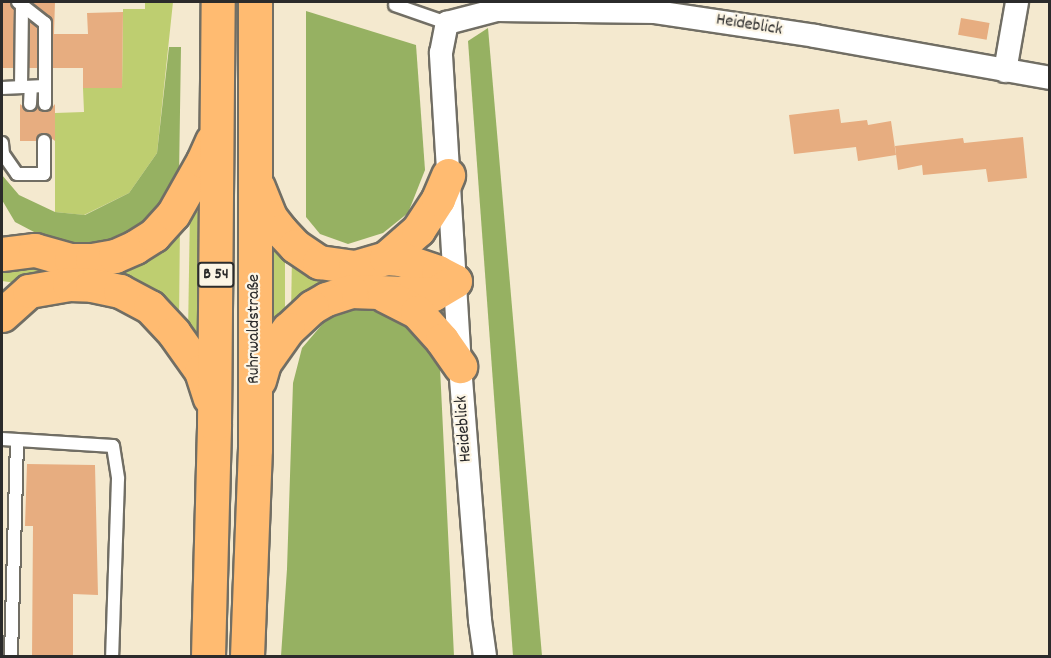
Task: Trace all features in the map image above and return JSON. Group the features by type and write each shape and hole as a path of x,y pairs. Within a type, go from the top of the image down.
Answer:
{"highway":[{"name":"B 54","path":"208,657 214,424 219,2"},
{"name":"Ruhrwaldstraße","path":"247,657 254,399 255,2"},
{"path":"2,227 35,250 71,260 93,260 115,256 154,235 173,214 203,161 217,127"},
{"path":"254,175 270,217 289,240 305,254 319,262 355,267 386,258 418,230 438,199 448,175"},
{"path":"2,254 35,250"},
{"path":"386,258 416,264 455,280"},
{"path":"254,399 264,363 275,344 312,306 351,291 433,294 455,280"},
{"path":"2,315 15,289 69,284 92,285 120,291 150,307 174,333 201,371 209,395 214,424"},
{"path":"380,292 417,312 436,332 460,366"}],"street":[{"path":"1005,71 1017,2"},
{"name":"Heideblick","path":"485,657 480,620 460,366 448,175 441,53 447,23 497,10 655,12 815,36 1050,78"},
{"name":"Heideblick","path":"479,657 480,620"}],"lane":[{"path":"20,3 45,23 45,104"},
{"path":"20,3 26,87 30,104"},
{"path":"395,5 447,23"},
{"path":"2,87 45,86"},
{"path":"2,143 3,154 17,174 44,174 44,141"},
{"path":"2,439 113,446 118,479 112,657"},
{"path":"11,657 17,440"}],"green space":[{"path":"145,2 173,2 157,153 129,193 84,215 55,212 55,113 84,112 83,88 122,88 123,9 145,9"},
{"path":"306,11 416,45 425,170 408,213 383,233 348,244 320,234 306,217"},
{"path":"488,28 542,656 513,656 468,41"},
{"path":"169,47 181,47 179,176 154,216 105,243 55,243 15,222 2,200 2,175 19,195 55,212 85,215 129,193 157,153"},
{"path":"195,208 198,212 197,332 194,337 188,334 190,209"},
{"path":"180,222 179,322 30,285 2,281 2,262 63,269"},
{"path":"277,246 285,247 285,324 276,325 273,321 274,249"},
{"path":"292,255 422,273 291,315"},
{"path":"360,307 393,314 439,347 454,656 281,656 287,569 293,383 302,348 326,320"}],"building":[{"path":"2,2 10,2 14,9 13,68 2,68"},
{"path":"31,2 55,2 54,34 88,34 87,13 123,12 122,88 83,88 83,68 53,68 53,20"},
{"path":"961,18 990,23 987,40 958,35"},
{"path":"30,22 37,27 37,68 29,68"},
{"path":"20,104 30,112 37,107 41,111 49,111 55,104 55,141 45,133 39,134 36,141 20,141"},
{"path":"839,109 841,123 867,120 868,125 891,121 896,155 858,161 856,147 794,154 789,115"},
{"path":"1023,137 1027,178 988,182 986,169 923,175 922,165 898,170 895,146 963,138 964,143"},
{"path":"27,464 95,465 98,595 73,594 73,657 32,657 33,526 25,526"}]}
